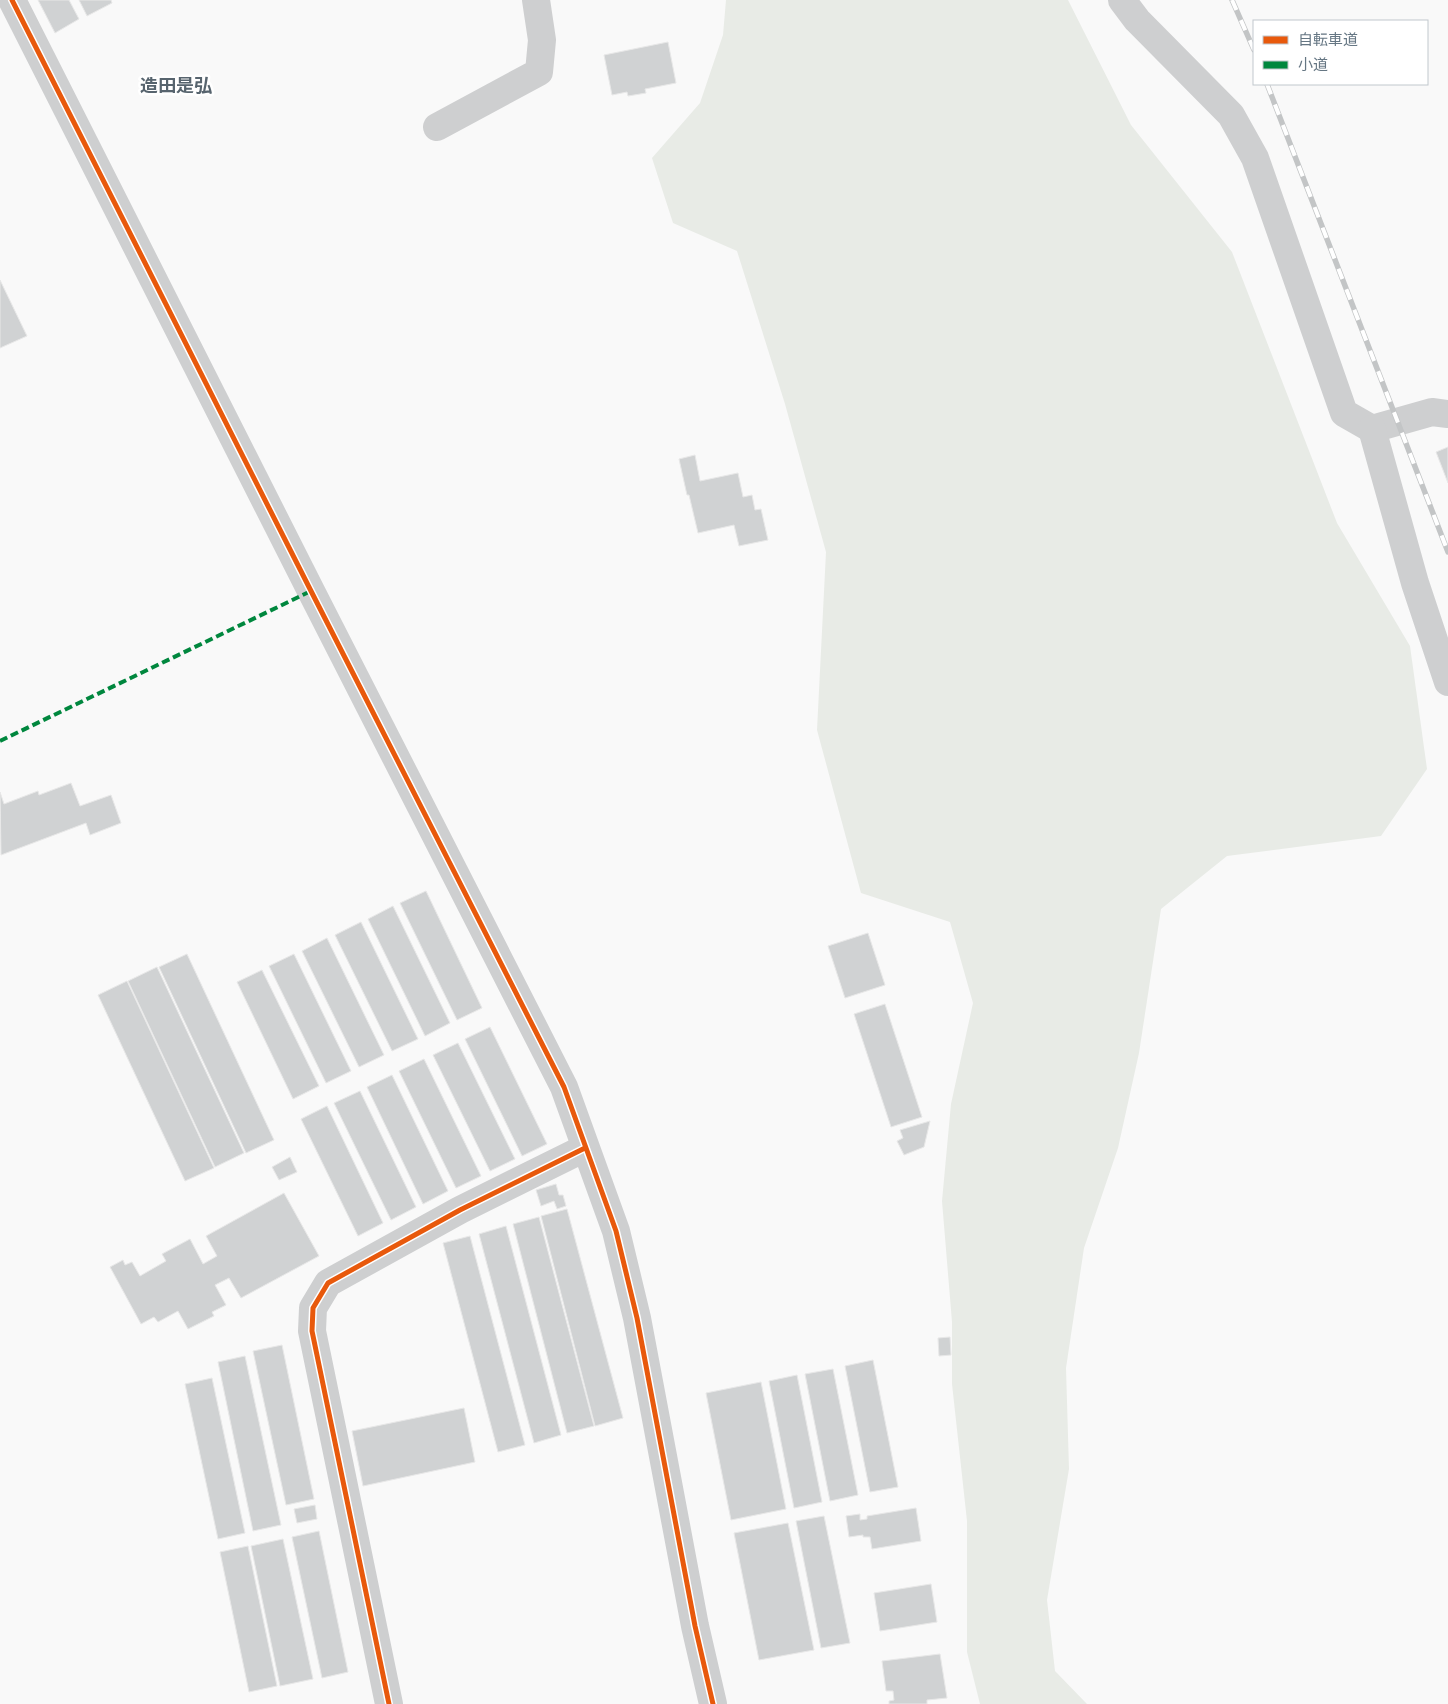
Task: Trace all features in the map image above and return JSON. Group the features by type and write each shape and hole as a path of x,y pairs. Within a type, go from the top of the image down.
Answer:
{"street":[{"path":"12,0 564,1087 616,1231 637,1318 695,1626 713,1704"},
{"path":"437,127 539,72 542,40 536,0"},
{"path":"1122,0 1137,20 1231,115 1256,158 1344,413 1372,429 1415,583 1448,682"},
{"path":"1372,429 1432,412 1448,414"},
{"path":"389,1704 312,1331 313,1308 328,1283 460,1210 585,1148"}],"shaded area":[{"path":"726,0 1068,0 1131,125 1232,252 1337,523 1410,646 1427,769 1381,836 1227,856 1161,909 1139,1053 1118,1148 1084,1248 1066,1368 1069,1469 1047,1600 1055,1671 1087,1704 980,1704 967,1652 967,1521 952,1384 952,1322 942,1201 951,1104 973,1003 950,922 861,893 817,730 826,552 785,404 737,251 673,223 652,158 700,103 723,35"}],"building":[{"path":"38,0 69,0 79,19 55,33"},
{"path":"79,0 111,0 112,3 87,16"},
{"path":"668,42 676,83 645,89 646,93 628,96 627,92 612,95 604,55"},
{"path":"0,280 27,336 0,348"},
{"path":"1448,447 1448,483 1436,452"},
{"path":"695,455 700,481 738,473 743,497 752,495 755,510 761,509 768,540 739,546 734,525 698,533 679,459"},
{"path":"71,783 80,806 111,795 121,823 90,835 86,823 1,855 0,792 4,804 38,791 39,795"},
{"path":"426,891 482,1008 457,1020 400,903"},
{"path":"393,906 450,1023 425,1036 368,919"},
{"path":"361,922 418,1039 392,1051 335,935"},
{"path":"868,933 885,985 845,998 828,946"},
{"path":"327,938 384,1055 359,1067 302,951"},
{"path":"187,954 274,1140 246,1153 159,967"},
{"path":"294,954 351,1071 326,1083 269,966"},
{"path":"157,967 244,1153 215,1167 128,981"},
{"path":"262,970 319,1086 293,1099 237,982"},
{"path":"127,981 214,1168 185,1181 98,995"},
{"path":"885,1004 922,1117 891,1127 854,1014"},
{"path":"490,1027 547,1144 522,1156 465,1039"},
{"path":"458,1043 515,1159 490,1171 433,1055"},
{"path":"424,1059 481,1176 456,1188 399,1071"},
{"path":"392,1075 448,1191 423,1204 367,1087"},
{"path":"360,1091 416,1207 391,1220 334,1103"},
{"path":"327,1106 383,1223 358,1236 301,1119"},
{"path":"930,1121 924,1147 904,1155 897,1141 903,1138 900,1130"},
{"path":"290,1157 297,1172 279,1180 272,1167"},
{"path":"556,1184 559,1195 563,1195 566,1206 557,1209 554,1201 541,1206 536,1190"},
{"path":"284,1193 319,1256 241,1298 229,1278 215,1285 226,1305 212,1312 214,1316 188,1329 178,1311 158,1322 154,1317 141,1324 110,1267 123,1260 125,1265 132,1262 140,1276 166,1261 162,1254 190,1239 203,1264 217,1256 206,1236"},
{"path":"567,1209 623,1418 595,1426 541,1216"},
{"path":"539,1217 594,1426 567,1433 513,1224"},
{"path":"506,1226 561,1435 534,1443 479,1234"},
{"path":"470,1236 525,1445 498,1452 443,1243"},
{"path":"950,1337 951,1355 939,1356 938,1338"},
{"path":"282,1345 314,1499 286,1505 253,1351"},
{"path":"245,1356 281,1525 253,1531 218,1362"},
{"path":"873,1360 898,1487 870,1492 845,1366"},
{"path":"833,1369 858,1495 830,1501 805,1374"},
{"path":"797,1375 822,1502 794,1508 769,1381"},
{"path":"212,1378 245,1533 218,1539 185,1384"},
{"path":"761,1382 786,1509 731,1520 706,1393"},
{"path":"464,1408 475,1462 363,1486 352,1431"},
{"path":"315,1505 317,1519 297,1523 294,1509"},
{"path":"916,1508 921,1541 872,1549 870,1537 863,1537 863,1535 849,1537 846,1516 860,1514 860,1520 867,1519 867,1516"},
{"path":"824,1516 850,1643 821,1648 796,1521"},
{"path":"788,1523 814,1650 759,1660 734,1533"},
{"path":"319,1531 348,1672 322,1678 292,1537"},
{"path":"283,1539 313,1679 280,1686 251,1546"},
{"path":"248,1546 277,1686 249,1692 220,1552"},
{"path":"931,1584 937,1622 880,1631 874,1593"},
{"path":"940,1654 947,1698 927,1700 927,1704 889,1704 889,1701 894,1700 893,1691 886,1691 882,1661"}],"railway":[{"path":"1232,0 1253,48"},
{"path":"1267,85 1448,552"}],"marked path":[{"path":"0,741 311,591"}],"cycle path":[{"path":"12,0 564,1087 616,1231 637,1318 695,1626 713,1704"},
{"path":"389,1704 312,1331 313,1308 328,1283 460,1210 585,1148"}],"district":[{"name":"造田是弘","path":"176,86"}]}
